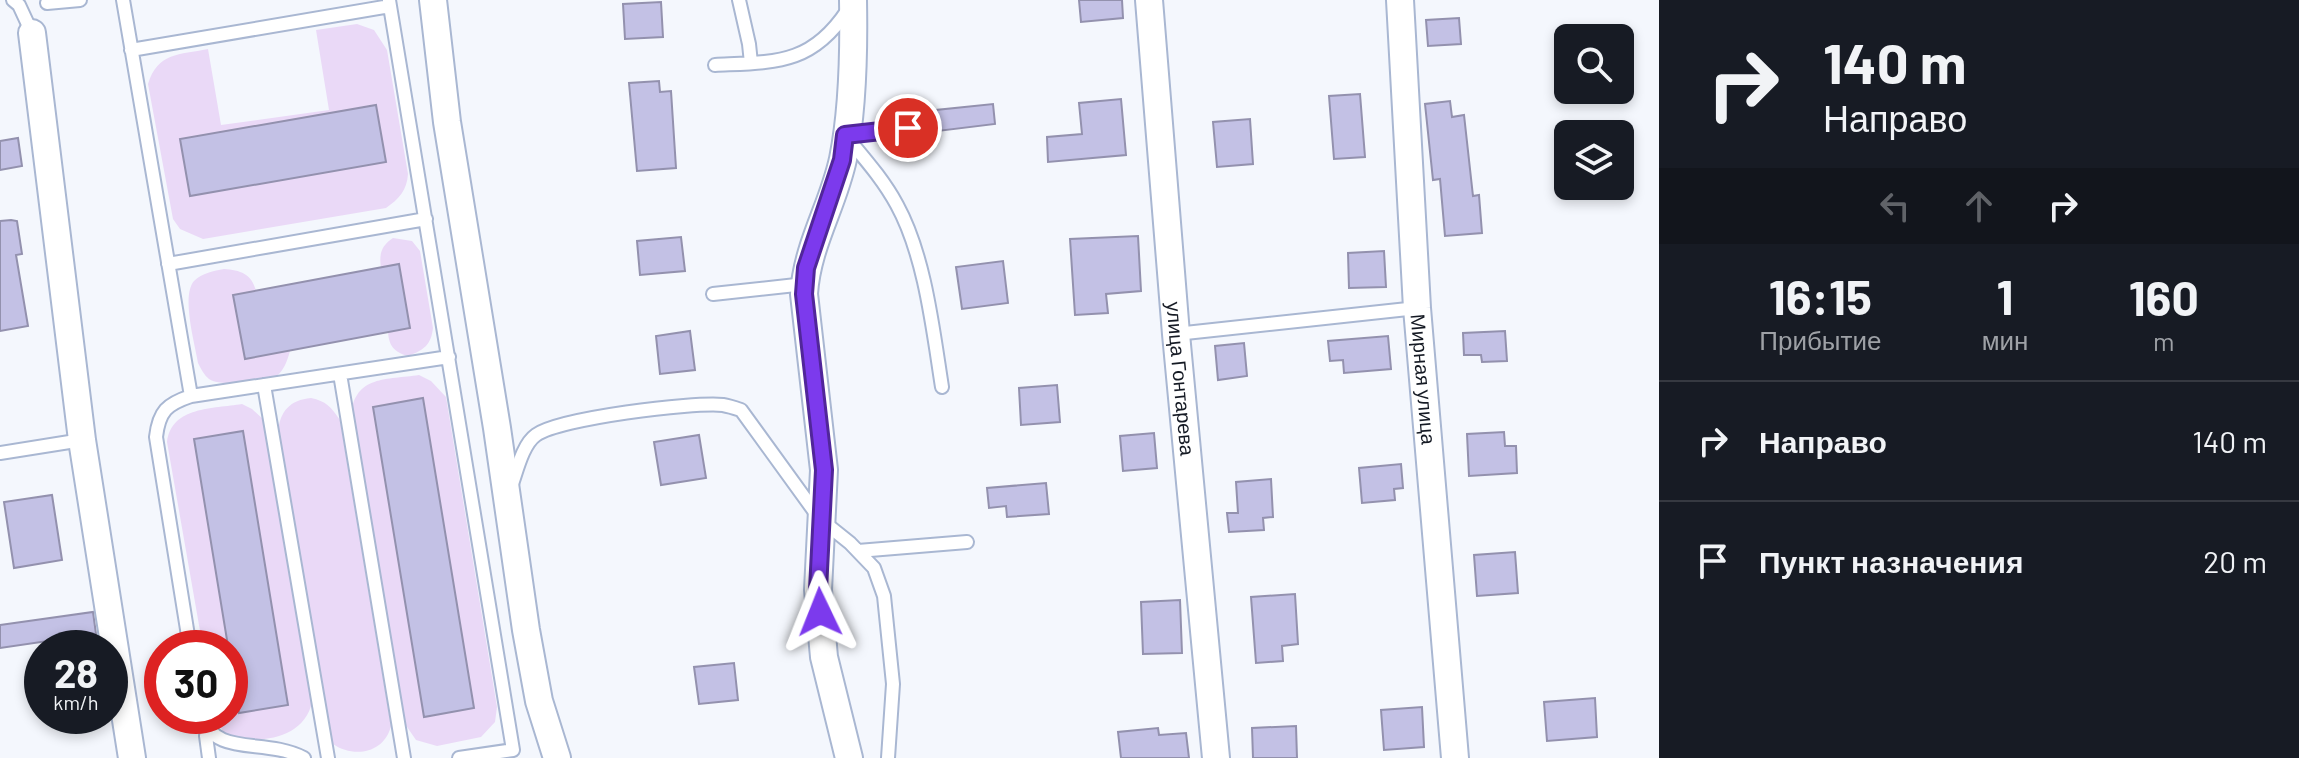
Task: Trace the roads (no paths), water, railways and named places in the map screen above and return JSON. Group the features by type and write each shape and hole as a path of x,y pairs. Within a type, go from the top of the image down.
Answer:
{"street":[{"path":"433,0 447,122 536,686 557,758"},
{"name":"улица Гонтарева","path":"1149,0 1176,334 1216,758"},
{"name":"Мирная улица","path":"1400,0 1417,308 1455,758"},
{"path":"849,758 824,657 818,590 824,470 805,284 806,268 842,160 850,94 853,1"},
{"path":"32,33 82,440 132,758"}],"lane":[{"path":"13,0 19,5 32,33"},
{"path":"47,3 80,0"},
{"path":"123,0 191,396"},
{"path":"739,0 751,63"},
{"path":"715,65 778,62 796,57 816,47 834,31 853,1"},
{"path":"131,50 389,3 513,750 459,758"},
{"path":"845,135 908,128"},
{"path":"845,135 884,182 900,209 927,296 942,387"},
{"path":"168,264 426,219"},
{"path":"713,294 805,284"},
{"path":"1176,334 1417,308"},
{"path":"187,630 156,437 158,421 164,410 191,396 449,357"},
{"path":"340,374 404,758"},
{"path":"264,385 328,758"},
{"path":"507,499 533,436 559,424 654,409 723,405 741,410 820,519 874,568 884,596 893,684 888,758"},
{"path":"0,453 82,440"},
{"path":"858,551 967,542"},
{"path":"206,736 209,758"},
{"path":"206,736 222,750 235,756 273,751 294,753 304,758"}]}
